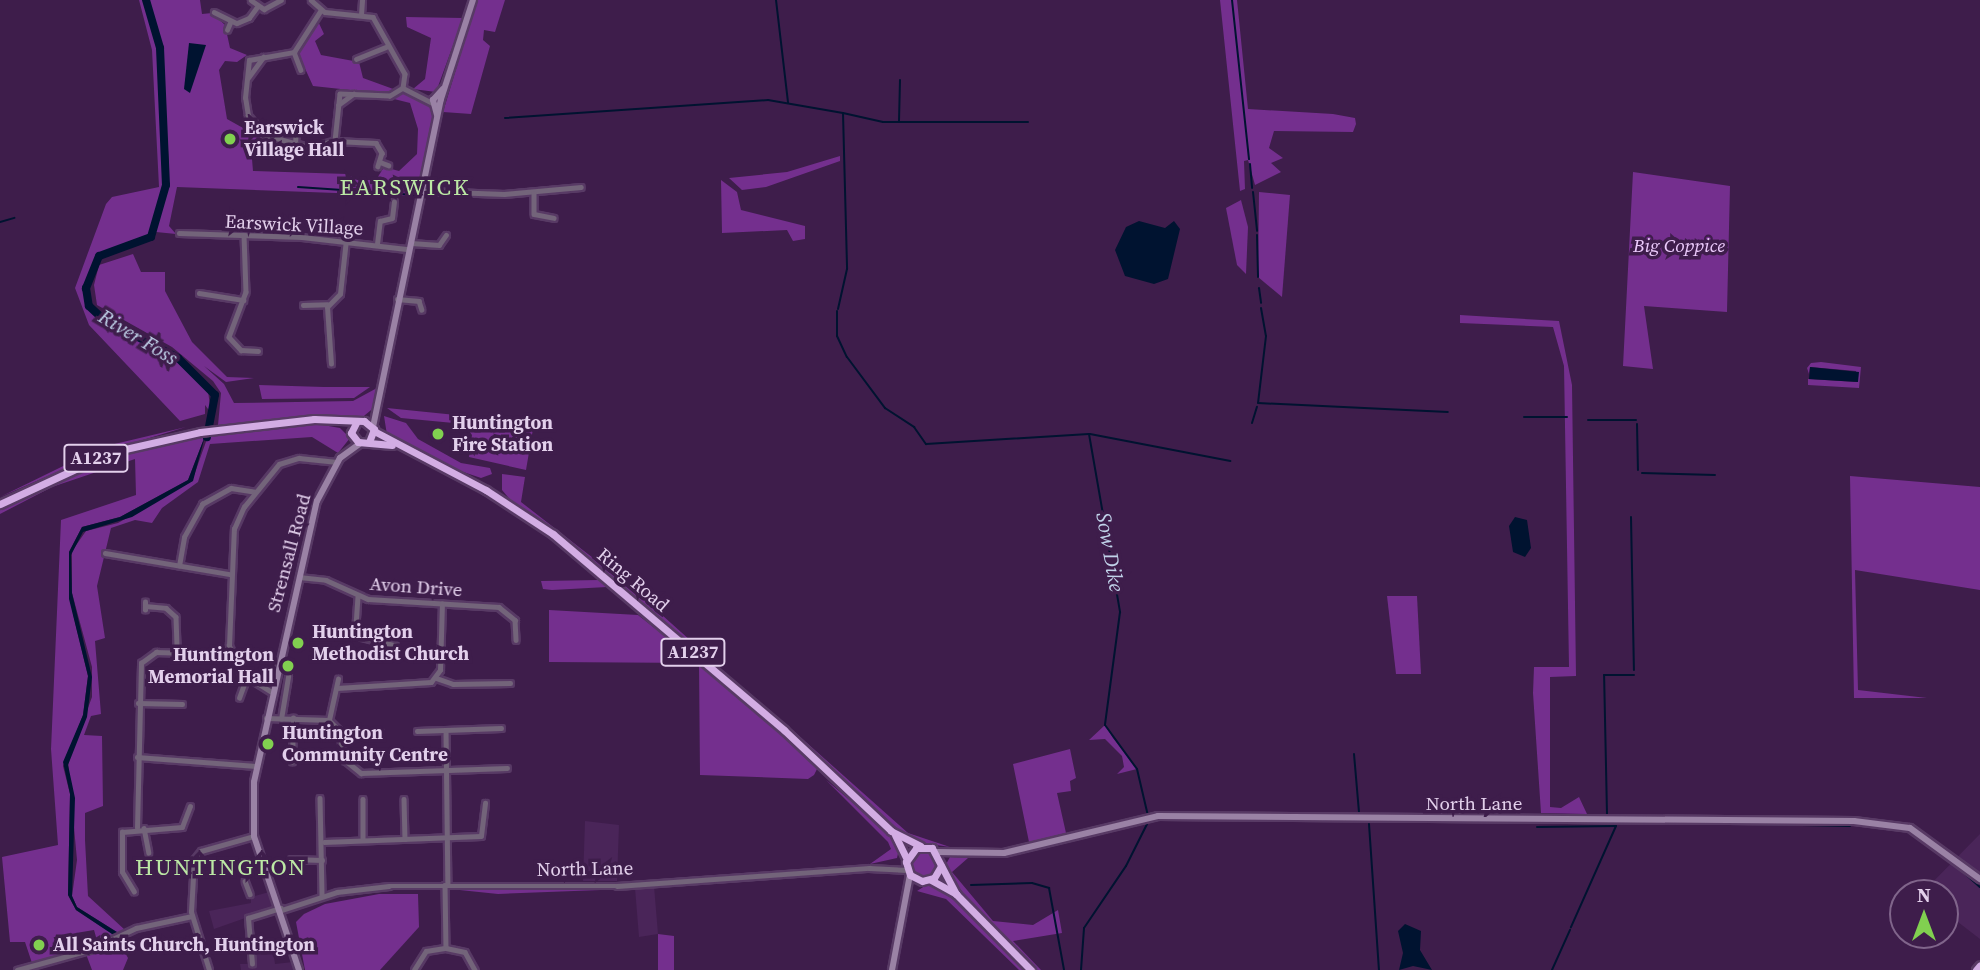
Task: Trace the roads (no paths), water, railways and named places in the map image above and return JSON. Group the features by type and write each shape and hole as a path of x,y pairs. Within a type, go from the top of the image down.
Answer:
{"highway":[{"name":"A1237","path":"0,504 112,452 218,429 314,419 360,422"},
{"path":"337,422 352,436 365,443 373,429"},
{"name":"Ring Road","path":"360,422 393,445 486,490 553,534 784,730 891,831 937,852"},
{"path":"352,436 360,422"},
{"name":"Ring Road","path":"365,443 393,445"},
{"name":"Ring Road","path":"891,831 908,867"},
{"path":"920,846 908,867 956,894"},
{"path":"937,852 956,894 1031,970"},
{"path":"929,880 941,865"},
{"path":"1976,970 1980,965"}],"street":[{"path":"251,0 257,8 268,9 281,0"},
{"path":"311,0 321,10 362,15 376,20 386,47 404,69 404,88"},
{"path":"362,0 362,15"},
{"path":"373,429 386,381 397,299 424,191 438,120 437,102 447,82 473,0"},
{"path":"214,12 230,23 249,18 257,8"},
{"path":"294,52 321,10"},
{"path":"227,30 230,23"},
{"path":"356,59 386,47"},
{"path":"294,52 249,60 248,116 264,135 291,144 313,148 335,141 373,141 381,149 379,164 388,165"},
{"path":"294,52 301,70"},
{"path":"404,88 421,98 437,102"},
{"path":"335,141 337,105 354,94 390,96 404,88"},
{"path":"287,159 296,126"},
{"path":"424,191 534,193 580,187"},
{"path":"534,193 534,214 554,218"},
{"path":"377,244 380,221 392,218 394,202"},
{"name":"Earswick Village","path":"178,233 244,234 410,246 439,245 446,234"},
{"path":"244,234 243,300 229,337 241,351 258,351"},
{"path":"303,305 327,304 340,293 346,240"},
{"path":"199,293 243,300"},
{"path":"397,299 419,301 422,310"},
{"path":"327,304 331,364"},
{"path":"360,422 376,412"},
{"name":"Strensall Road","path":"254,836 256,766 298,577 317,501 337,462 347,450 352,436"},
{"name":"Strensall Road","path":"347,450 365,443"},
{"path":"271,692 246,678 230,653 229,574 234,529 255,492 288,460 337,462"},
{"path":"179,566 186,530 202,504 237,486 255,492"},
{"path":"105,553 229,574"},
{"name":"Avon Drive","path":"298,577 326,580 358,597 503,608 515,620 514,637"},
{"path":"358,597 359,633 371,643 391,643"},
{"path":"436,678 442,604"},
{"path":"145,606 166,608 176,617 177,653"},
{"path":"136,828 138,703 144,659 156,652 230,653"},
{"path":"281,719 288,677"},
{"path":"238,699 246,678"},
{"path":"337,688 420,686 436,678 453,684 509,683"},
{"path":"329,720 338,679"},
{"path":"138,703 183,704"},
{"path":"265,718 329,720 341,735 344,757 356,771 507,768"},
{"path":"292,762 293,719"},
{"path":"417,730 501,728"},
{"path":"446,730 446,948"},
{"path":"341,735 380,732"},
{"path":"137,757 256,766"},
{"path":"320,799 324,842 322,896"},
{"path":"363,799 363,839"},
{"path":"404,799 405,839"},
{"path":"324,842 484,835 485,803"},
{"path":"134,892 122,872 120,843 125,830 186,825 190,806"},
{"name":"North Lane","path":"937,852 954,856 1004,853 1148,818 1883,822 1932,839 1980,880"},
{"path":"144,828 149,853"},
{"path":"209,970 192,916 196,855 254,836 282,909 299,970"},
{"name":"North Lane","path":"941,865 954,856"},
{"path":"291,859 322,860"},
{"path":"892,970 895,933 909,895 908,867"},
{"name":"North Lane","path":"252,964 248,918 322,896 447,885 651,884 908,867"},
{"path":"909,895 929,880"},
{"path":"245,881 250,894"},
{"path":"18,970 121,934 192,916"},
{"path":"414,970 426,951 446,948 465,952 475,970"}],"water":[{"path":"189,43 206,45 190,93 184,89"},
{"path":"1139,221 1165,228 1174,221 1180,229 1168,279 1154,284 1125,276 1115,250 1126,227"},
{"path":"1810,367 1859,372 1858,382 1809,379"},
{"path":"205,436 193,481 132,517 83,532 71,555 72,593 92,677 87,717 68,765 75,798 72,896 77,907 120,934 115,936 76,910 68,895 70,794 63,762 83,715 88,676 69,599 69,552 82,527 120,517 188,480"},
{"path":"1515,517 1527,520 1531,548 1525,557 1513,552 1509,526"},
{"path":"1405,924 1421,931 1420,950 1432,970 1413,966 1399,970 1403,953 1398,931"}],"waterway":[{"name":"River Foss","path":"146,0 160,48 166,185 151,237 99,256 86,288 89,306 102,318 178,358 215,395 207,437"},
{"path":"776,0 788,102"},
{"path":"1232,0 1249,159"},
{"path":"899,121 900,80"},
{"path":"505,118 768,100 843,113 847,269 838,309"},
{"path":"843,113 883,122 1028,122"},
{"path":"1250,164 1252,188"},
{"path":"298,187 416,195"},
{"path":"1253,192 1257,231"},
{"path":"0,222 14,218"},
{"path":"1257,235 1258,277"},
{"path":"1259,288 1261,303"},
{"path":"1261,308 1266,336 1258,403 1448,412"},
{"name":"Sow Dike","path":"837,311 837,336 847,357 885,408 914,427 926,444 1089,434 1120,612 1105,725 1137,769 1148,816"},
{"path":"1252,423 1257,407"},
{"path":"1524,417 1567,417"},
{"path":"1588,420 1636,420"},
{"path":"1637,424 1638,470"},
{"path":"1090,434 1230,461"},
{"path":"1642,473 1715,475"},
{"path":"1631,517 1634,670"},
{"path":"1607,814 1604,675 1634,675"},
{"path":"1354,754 1359,812"},
{"name":"Sow Dike","path":"1081,970 1084,928 1126,866 1148,822"},
{"path":"1369,824 1379,970"},
{"path":"1753,824 1850,826"},
{"path":"1537,827 1616,826 1571,927"},
{"path":"1962,871 1980,887"},
{"path":"971,885 1032,883 1049,888 1064,970"},
{"path":"1552,970 1570,930"}],"place":[{"name":"Earswick Village Hall","path":"230,139"},
{"name":"Huntington Fire Station","path":"438,434"},
{"name":"Huntington Methodist Church","path":"298,643"},
{"name":"Huntington Memorial Hall","path":"288,666"},
{"name":"Huntington Community Centre","path":"268,744"},
{"name":"All Saints Church, Huntington","path":"39,945"}],"district":[{"name":"EARSWICK","path":"405,187"},
{"name":"HUNTINGTON","path":"221,867"}],"park label":[{"name":"Big Coppice","path":"1679,246"}]}
